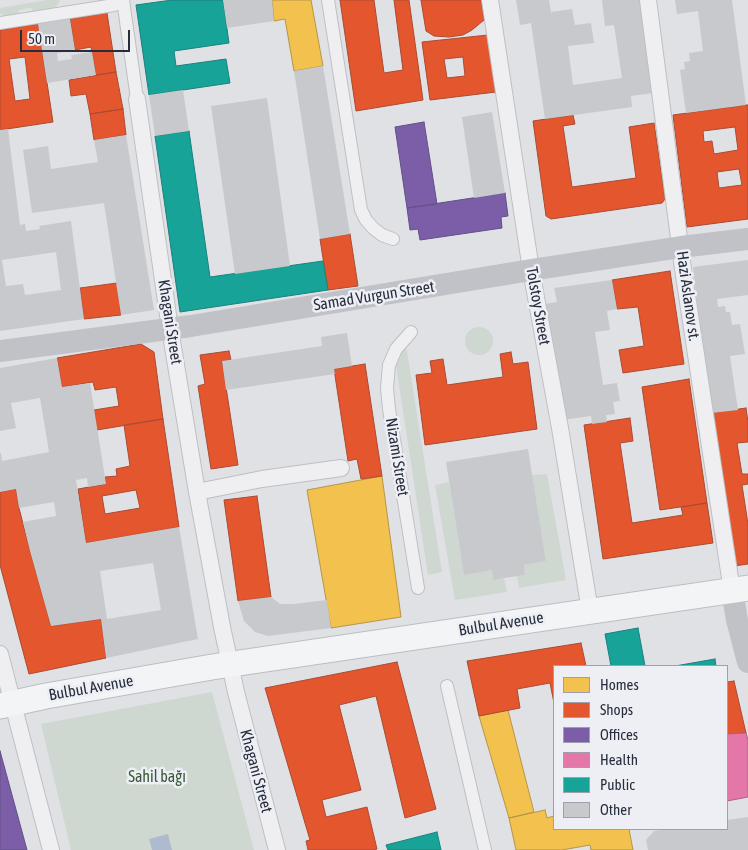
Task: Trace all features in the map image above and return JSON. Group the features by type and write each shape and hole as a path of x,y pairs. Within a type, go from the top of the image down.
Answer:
{"main road":[{"name":"Samad Vurgun Street","path":"0,351 170,329 531,270 681,247 748,239"},
{"name":"Bulbul Avenue","path":"7,704 222,658 255,661 740,589"},
{"path":"740,589 737,620 748,662"}],"street":[{"path":"0,23 114,5 122,0"},
{"name":"Khagani Street","path":"122,0 170,329 222,658 236,692 277,850"},
{"path":"328,0 361,210 373,228 393,239"},
{"name":"Tolstoy Street","path":"490,0 531,270 560,428 590,611"},
{"name":"Hazi Aslanov st.","path":"648,0 681,247 740,589"},
{"name":"Nizami Street","path":"411,332 396,349 389,365 387,388 418,588"},
{"path":"197,492 262,479 341,468"},
{"path":"0,654 7,704 50,850"},
{"path":"447,686 485,850"}],"green space":[{"path":"47,0 60,0 55,9 33,12 30,8 19,10 18,14 6,17 0,13 0,8"},
{"path":"479,327 489,331 493,341 489,351 479,355 469,351 465,341 469,331"},
{"path":"406,345 442,572 428,575 396,365"},
{"path":"547,474 566,580 519,588 517,576 525,575 524,565 546,561 532,475"},
{"path":"449,482 464,574 492,570 493,580 504,578 507,592 455,600 435,485"},
{"name":"Sahil bağı","path":"212,692 254,850 71,850 41,724"}],"water":[{"path":"168,834 172,850 152,850 149,839"}],"building: Homes":[{"path":"272,0 311,0 323,66 294,71 285,19 274,21"},
{"path":"382,476 401,617 331,628 307,490"},
{"path":"508,710 534,812 509,818 479,716"},
{"path":"545,810 547,818 553,816 553,830 629,830 633,850 591,850 590,845 562,850 516,850 509,818"}],"building: Shops":[{"path":"340,0 374,0 384,73 403,70 394,0 409,0 423,100 356,111"},
{"path":"421,0 481,0 484,20 463,35 449,37 434,36 426,31"},
{"path":"107,13 116,72 96,75 91,47 75,50 70,19"},
{"path":"38,24 53,122 0,130 0,30","holes":["25,57 30,99 15,101 9,59"]},
{"path":"488,35 496,92 430,100 422,42","holes":["463,57 465,76 447,78 444,59"]},
{"path":"116,72 123,109 90,114 86,94 71,96 69,80"},
{"path":"748,105 748,219 687,227 673,115","holes":["735,127 738,150 714,154 712,141 704,142 703,131","739,169 742,185 719,188 717,172"]},
{"path":"123,109 126,135 94,140 90,114"},
{"path":"573,115 575,124 563,126 572,187 636,178 629,127 654,123 665,199 662,203 551,219 546,216 533,121"},
{"path":"350,234 358,286 328,290 320,239"},
{"path":"670,271 684,364 623,373 619,350 644,346 638,307 617,309 612,280"},
{"path":"117,283 121,315 84,319 80,288"},
{"path":"141,344 154,352 163,419 97,430 94,410 119,406 116,387 95,390 93,382 62,387 57,358"},
{"path":"229,351 231,360 222,361 238,465 211,469 198,386 205,384 200,355"},
{"path":"511,352 513,364 528,362 537,429 425,445 416,375 432,373 430,361 443,359 447,385 503,377 500,354"},
{"path":"365,364 382,476 361,479 357,459 348,461 334,369"},
{"path":"689,379 707,503 660,510 642,387"},
{"path":"746,408 748,442 737,443 742,474 748,474 748,484 742,485 748,524 748,564 734,566 712,413"},
{"path":"630,418 633,441 620,443 632,523 683,515 681,507 707,503 713,543 603,559 584,425"},
{"path":"163,419 179,527 86,543 78,489 106,484 105,477 117,476 116,469 130,466 124,425","holes":["136,490 140,508 105,514 102,496"]},
{"path":"16,489 19,508 51,626 101,619 106,658 29,674 0,565 0,492"},
{"path":"257,496 271,597 238,601 224,500"},
{"path":"581,643 586,665 553,665 553,698 550,683 517,689 520,708 479,716 467,661"},
{"path":"397,662 436,809 405,818 376,696 339,705 361,790 322,800 326,817 367,807 377,849 308,850 306,841 310,840 265,688"},
{"path":"734,681 746,733 728,734 728,682"}],"building: Offices":[{"path":"424,122 437,204 407,208 395,127"},
{"path":"505,193 508,216 501,217 502,228 420,240 418,229 410,230 407,208"},
{"path":"0,751 27,850 0,850"}],"building: Health":[{"path":"746,733 748,740 748,797 728,801 728,734"}],"building: Public":[{"path":"172,0 223,0 229,43 174,51 176,66 226,59 230,83 149,95 136,5"},
{"path":"189,131 210,277 323,261 328,290 180,312 155,136"},
{"path":"638,628 645,665 611,665 605,634"},
{"path":"715,659 716,665 681,665"},
{"path":"437,832 441,850 388,850 386,845"}],"building: Other":[{"path":"223,0 272,0 274,21 227,28"},
{"path":"516,0 549,0 551,12 572,9 575,25 591,23 594,43 568,46 573,85 622,78 614,25 605,26 602,0 640,0 653,93 631,96 632,107 545,119 531,23 520,25"},
{"path":"675,0 732,0 746,105 686,113 680,70 685,69 684,62 690,61 689,53 703,51 698,11 677,14"},
{"path":"70,19 75,50 57,53 58,61 72,59 71,55 92,52 96,75 47,83 38,24"},
{"path":"323,66 350,234 320,239 294,71"},
{"path":"183,90 189,131 155,136 149,95"},
{"path":"267,98 290,266 235,274 211,106"},
{"path":"492,112 505,193 474,198 462,117"},
{"path":"8,129 20,225 25,224 26,231 40,229 39,226 71,221 84,319 0,331 0,130","holes":["56,252 61,290 25,295 23,284 6,286 2,260"]},
{"path":"126,135 154,310 121,315 104,203 32,213 23,150 48,146 51,169 98,162 94,140"},
{"path":"748,260 748,295 717,299 718,307 725,306 726,312 730,312 732,325 740,324 745,354 730,356 738,410 712,413 693,267"},
{"path":"612,280 617,309 607,311 610,330 595,332 603,385 617,383 620,401 613,402 615,414 606,415 607,422 592,424 591,416 562,420 544,304 557,302 554,288"},
{"path":"347,333 352,366 334,369 335,374 226,390 222,361 322,346 321,337"},
{"path":"57,358 62,387 90,383 106,484 88,487 87,478 76,480 86,543 179,527 198,639 106,658 101,619 51,626 23,522 56,516 54,502 19,508 16,489 0,492 0,453 2,461 49,452 40,398 11,403 16,428 0,431 0,368","holes":["153,563 161,610 107,619 100,571"]},
{"path":"528,449 546,561 524,565 525,575 493,580 492,570 464,575 446,462"},
{"path":"271,597 280,604 327,600 331,628 268,636 255,632 244,621 238,601"},
{"path":"748,817 748,850 648,850 646,840 654,831 728,830 728,820"}]}
